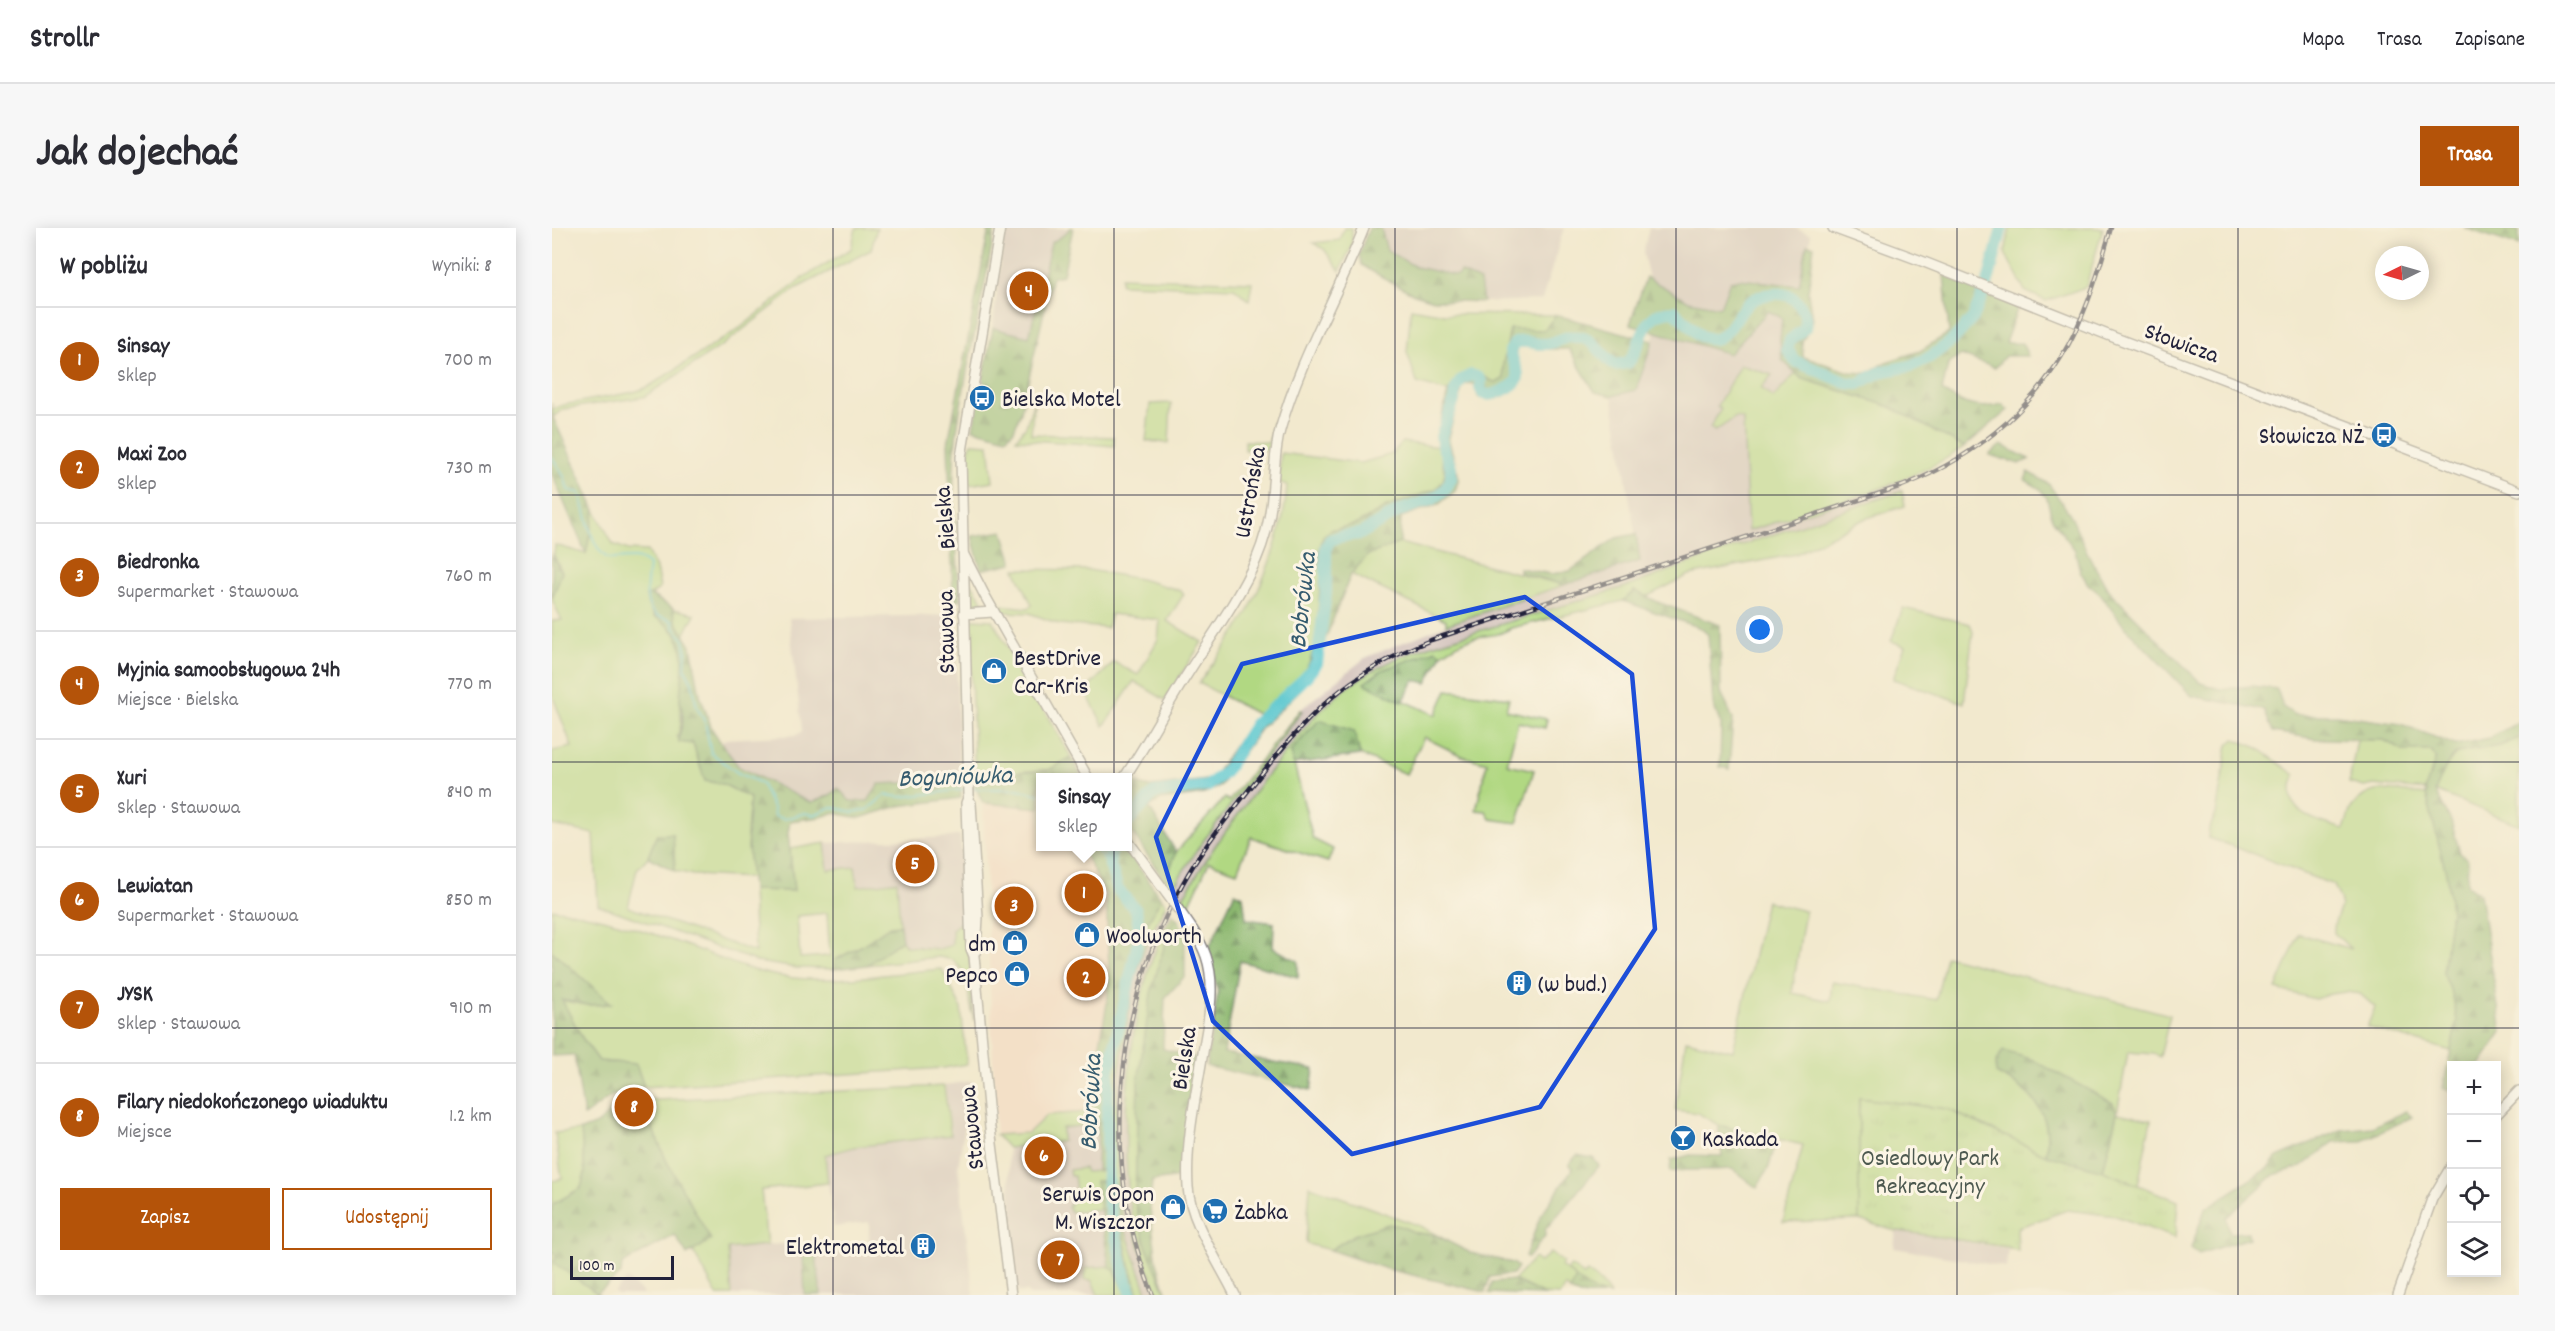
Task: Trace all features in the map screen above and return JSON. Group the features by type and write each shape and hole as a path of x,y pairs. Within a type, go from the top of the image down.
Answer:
{"street":[{"name":"Bielska","path":"1000,228 961,457 963,553 993,612 1086,773"},
{"name":"Ustrońska","path":"1127,773 1148,744 1186,675 1239,595 1258,557 1269,516 1274,453 1294,384 1364,228"},
{"name":"Słowicza","path":"1833,228 2113,338 2519,491"},
{"name":"Stawowa","path":"963,553 968,782 974,820 978,934 974,956 989,1119 1011,1295"},
{"path":"964,614 993,612"},
{"name":"Stawowa","path":"969,795 966,803 971,949 974,956"},
{"path":"968,842 976,865"},
{"name":"Bielska","path":"1132,846 1192,928 1206,957 1211,986 1190,1139 1188,1187 1201,1228 1235,1295"},
{"path":"2501,1110 2519,1091"},
{"path":"2398,1295 2432,1199 2449,1169"}],"highlighted area":[{"path":"1525,597 1632,674 1655,929 1540,1107 1352,1154 1213,1021 1156,837 1242,664"}],"shaded area":[{"path":"1004,228 1070,228 1051,243 1029,337 993,328"},
{"path":"1381,228 1564,228 1542,300 1483,302 1479,281 1459,273 1458,276 1416,267 1387,251"},
{"path":"1649,228 1795,228 1811,235 1801,290 1758,281 1714,320 1654,299 1643,253"},
{"path":"1768,311 1783,318 1780,340 1782,360 1796,373 1774,398 1761,388 1771,375 1717,406 1721,409 1710,428 1715,431 1736,417 1743,419 1748,530 1898,482 1902,491 1706,557 1632,585 1432,645 1370,672 1329,702 1215,846 1180,902 1171,890 1201,844 1300,710 1365,658 1446,625 1640,561 1612,396 1636,390 1656,331 1729,354"},
{"path":"955,615 960,780 879,784 868,801 849,801 830,795 811,803 739,767 721,743 726,739 797,735 802,731 789,618"},
{"path":"983,803 1036,808 1036,851 1083,851 1106,895 1109,969 1108,997 1088,1112 1047,1115 1028,1133 996,1135"},
{"path":"960,835 967,924 952,945 939,949 905,946 902,940 897,881 858,887 828,870 825,843"},
{"path":"1166,904 1173,914 1148,975 1135,1026 1127,1128 1128,1181 1134,1227 1159,1295 1148,1295 1125,1229 1118,1187 1117,1084 1134,983 1145,946"},
{"path":"972,1081 958,1167 974,1295 821,1295 816,1254 861,1250 867,1246 869,1239 869,1222 834,1227 824,1155 871,1142 952,1132 945,1085"},
{"path":"1098,1124 1097,1170 1074,1176 1076,1192 1072,1212 1100,1209 1109,1266 1085,1269 1085,1279 1092,1281 1098,1295 1030,1295 1027,1292 1018,1292 1013,1260 1008,1148 1062,1141 1062,1128"},
{"path":"1896,1231 2008,1249 2006,1267 1894,1248"},
{"path":"801,1242 805,1295 732,1295 728,1249"},
{"path":"627,1279 643,1295 617,1295 614,1292"}],"green space":[{"path":"856,228 877,228 871,250 797,288 723,345 644,397 563,409 553,417 552,409 563,405 634,392 648,387 740,328 807,275 851,249"},
{"path":"989,228 995,228 957,431 954,516 960,600 953,601 948,443"},
{"path":"1073,228 1063,275 1052,277 1021,412 1014,430 1006,438 973,429 977,407 983,401 985,388 983,379 993,328 1029,337 1051,243"},
{"path":"1344,228 1352,228 1352,245 1340,271 1324,249 1313,243 1339,240"},
{"path":"1369,228 1381,228 1387,251 1416,267 1457,276 1460,272 1480,281 1483,302 1434,300 1414,294 1362,265 1359,255"},
{"path":"2010,228 2103,228 2086,287 2046,301 2025,291 2005,253"},
{"path":"2464,228 2510,228 2519,231 2519,246"},
{"path":"1807,245 1814,246 1808,293 1812,319 1809,330 1802,341 1803,357 1850,372 1867,373 1886,362 1920,351 1949,333 1944,275 2018,307 2005,343 2022,343 2028,356 2005,356 1995,368 1961,355 1948,365 1942,391 1971,405 1985,407 2002,404 2008,410 1964,447 1891,407 1801,378 1782,360 1780,340 1782,318 1768,311 1729,354 1630,324 1646,277 1689,301 1720,307 1730,281 1740,279 1799,286"},
{"path":"1121,277 1252,282 1249,300 1234,288 1121,284"},
{"path":"1411,308 1445,314 1556,315 1544,330 1510,330 1503,365 1504,378 1500,381 1493,382 1476,372 1460,375 1448,392 1417,383 1407,352"},
{"path":"1556,315 1653,341 1636,390 1612,396 1595,392 1569,349 1540,349 1521,345 1516,348 1516,356 1521,379 1515,389 1500,398 1489,399 1478,397 1475,385 1470,383 1463,385 1448,437 1459,478 1455,491 1439,504 1401,517 1400,543 1368,555 1351,574 1325,640 1320,663 1308,682 1260,729 1221,785 1204,794 1160,800 1149,807 1176,852 1165,882 1132,832 1132,782 1150,787 1208,780 1216,773 1252,721 1302,675 1310,662 1316,641 1321,574 1319,552 1323,536 1331,530 1357,524 1387,507 1436,489 1443,481 1445,473 1438,432 1448,392 1460,375 1476,372 1493,382 1504,378 1503,365 1510,329 1544,330"},
{"path":"1740,365 1772,375 1761,388 1773,398 1796,373 1801,378 1891,407 1964,447 1941,461 1888,486 1748,531 1743,419 1736,417 1715,431 1710,428 1721,409 1717,406"},
{"path":"1034,401 1031,434 1114,437 1114,446 1016,439 1026,426"},
{"path":"552,403 553,417 595,510 586,554 552,474"},
{"path":"1171,403 1169,443 1146,441 1150,404"},
{"path":"1273,422 1278,424 1272,450 1245,450 1245,441 1269,442"},
{"path":"1402,442 1439,447 1445,473 1444,481 1437,489 1387,507 1357,524 1331,530 1319,552 1321,574 1316,641 1310,662 1302,675 1259,715 1199,683 1244,619 1268,565 1279,533 1286,501 1287,485 1278,482 1281,453 1361,463 1392,454"},
{"path":"972,443 989,444 993,481 968,485 969,449"},
{"path":"2001,445 2030,459 2019,464 1989,455"},
{"path":"2028,472 2048,483 2070,514 2108,590 2201,683 2220,689 2253,686 2277,689 2283,707 2295,715 2336,715 2401,724 2455,745 2489,738 2519,722 2519,738 2500,746 2456,753 2445,768 2435,791 2451,821 2460,853 2468,860 2467,885 2480,894 2502,1032 2483,1061 2449,1061 2457,1021 2453,996 2443,973 2451,911 2447,877 2425,790 2436,758 2431,751 2403,751 2384,740 2316,739 2273,732 2264,710 2192,696 2124,626 2100,594 2088,584 2080,571 2075,550 2052,519 2047,498 2039,488 2025,480"},
{"path":"1902,491 1905,506 1864,519 1796,554 1689,575 1646,597 1634,591 1623,601 1511,628 1495,635 1473,638 1457,644 1442,654 1436,650 1391,695 1436,715 1447,690 1509,698 1506,710 1547,719 1545,728 1518,722 1507,764 1534,770 1517,823 1490,819 1486,811 1476,810 1487,763 1462,756 1424,737 1406,774 1360,755 1354,731 1291,752 1313,839 1333,849 1328,862 1251,837 1237,872 1209,862 1186,912 1180,902 1215,846 1267,775 1314,717 1347,687 1370,672 1432,645 1632,585 1706,557"},
{"path":"595,510 613,544 628,550 647,551 656,568 660,588 646,596 654,617 676,634 684,658 684,681 680,697 681,721 677,737 693,744 705,781 723,784 750,798 747,834 751,878 693,875 675,871 673,834 657,834 648,857 637,869 628,907 755,952 752,890 794,891 790,849 825,843 828,870 855,867 858,887 897,881 900,925 890,926 836,960 836,969 797,968 758,962 598,905 594,834 552,825 552,751 572,747 552,694 552,621 562,620 552,600 562,572 554,555 555,545 586,554","holes":["827,913 830,956 800,958 797,916"]},
{"path":"1003,531 1013,563 981,570 972,536"},
{"path":"1636,534 1640,561 1564,585 1519,572 1519,568 1551,574 1570,571 1616,538"},
{"path":"1400,543 1564,585 1446,625 1446,620 1351,574 1367,555"},
{"path":"552,555 562,572 552,598"},
{"path":"1015,569 1089,570 1140,579 1179,590 1184,594 1167,621 1202,642 1165,700 1134,681 1104,726 1085,691 1114,662 1138,675 1158,639 1160,620 1111,614 1107,628 1059,624 1029,613 1002,612 1001,605 1028,608 1032,605"},
{"path":"971,583 983,601 981,605 968,608 967,600"},
{"path":"1635,591 1660,603 1720,625 1721,692 1733,719 1729,769 1720,767 1721,725 1713,704 1708,635 1703,629 1623,601"},
{"path":"651,595 674,609 675,620 691,646 700,695 712,729 739,767 811,803 830,795 838,788 850,801 868,801 879,784 960,780 961,798 899,806 860,818 833,813 790,821 788,833 794,891 752,890 747,834 750,798 723,784 705,781 693,744 679,742 683,720 680,697 683,665 681,646 673,630 652,612 646,596"},
{"path":"1903,608 1970,624 1973,631 1964,703 1893,679 1905,646 1891,641"},
{"path":"674,609 695,614 684,635 675,620"},
{"path":"974,619 992,620 1071,757 1049,770 975,774 969,622"},
{"path":"1436,650 1442,654 1427,683 1414,680 1403,702 1364,683 1382,670"},
{"path":"1300,710 1302,711 1201,844 1171,890 1165,882 1176,852 1225,798 1229,801"},
{"path":"1319,720 1354,731 1360,755 1293,764 1291,751"},
{"path":"2519,738 2519,825 2435,791 2445,768 2456,753 2500,746"},
{"path":"2235,739 2258,748 2295,775 2291,794 2297,808 2304,814 2329,825 2344,829 2352,807 2359,799 2376,791 2426,795 2439,839 2451,911 2443,973 2453,996 2457,1021 2451,1051 2367,1027 2375,1007 2360,994 2346,992 2315,999 2276,989 2299,934 2351,949 2334,933 2341,904 2334,885 2208,838 2209,829 2216,814 2228,745"},
{"path":"2357,740 2384,740 2403,751 2431,751 2436,758 2425,790 2374,785 2364,787 2349,783"},
{"path":"1071,757 1080,773 1036,773 1036,808 983,803 975,786 975,774 1049,770"},
{"path":"657,834 673,834 675,871 648,857"},
{"path":"1083,851 1127,851 1161,898 1135,947 1127,974 1114,1057 1110,1170 1097,1170 1098,1119 1088,1112 1108,997 1106,895"},
{"path":"1235,892 1243,896 1246,919 1274,923 1273,948 1298,961 1298,977 1240,961 1224,1053 1314,1069 1311,1090 1206,1066 1218,993 1208,950"},
{"path":"1161,898 1166,904 1145,946 1134,983 1117,1084 1118,1187 1125,1229 1148,1295 1139,1295 1128,1259 1113,1180 1096,1181 1100,1209 1071,1212 1068,1207 1072,1201 1072,1193 1076,1192 1074,1176 1070,1176 1069,1170 1084,1168 1086,1172 1110,1170 1112,1085 1121,1001 1135,947"},
{"path":"1766,901 1805,911 1792,993 1830,1001 1832,982 1936,1000 1946,956 2170,1015 2160,1057 2154,1054 2128,1052 2117,1113 1996,1073 2020,1087 2037,1105 2046,1127 2046,1155 1947,1109 1859,1098 1859,1220 1783,1222 1803,1145 1718,1125 1698,1113 1675,1110 1686,1040 1733,1051"},
{"path":"552,909 592,916 632,927 743,967 779,976 840,979 942,969 961,1008 967,1064 944,1068 644,1087 636,1064 599,1061 583,1039 561,1000 587,1005 612,1004 552,951"},
{"path":"1173,914 1178,920 1174,919 1138,1082 1135,1204 1146,1246 1167,1295 1159,1295 1141,1252 1134,1226 1126,1152 1126,1110 1136,1023 1145,983 1157,946"},
{"path":"1174,919 1178,920 1185,934 1185,976 1165,998 1163,1049 1195,1057 1180,1177 1152,1181 1150,1208 1157,1263 1167,1295 1146,1246 1135,1204 1138,1082 1151,993 1169,929"},
{"path":"961,922 967,924 974,1021 964,972 953,960 939,957 867,965 902,940 906,946 939,949 952,945 952,929"},
{"path":"900,925 902,940 867,965 836,969 835,960 890,926"},
{"path":"552,951 612,1004 587,1005 562,1000 583,1039 599,1061 636,1064 644,1087 611,1096 584,1116 574,1055 552,1056"},
{"path":"2003,1051 2031,1059 2113,1103 2117,1113 2103,1171 2046,1155 2046,1127 2037,1105 2020,1087 1996,1073 1996,1061"},
{"path":"2447,1069 2447,1090 2443,1088"},
{"path":"944,1086 951,1135 854,1147 825,1155 828,1183 761,1190 767,1245 728,1249 732,1295 717,1295 693,1251 711,1240 666,1160 640,1098 658,1100"},
{"path":"640,1098 666,1160 711,1240 687,1255 675,1235 622,1264 621,1274 597,1293 554,1263 556,1255 552,1250 552,1205 581,1188 585,1173 581,1130 599,1123 619,1102"},
{"name":"Osiedlowy Park Rekreacyjny","path":"1859,1098 1947,1109 2046,1155 2103,1171 2178,1201 2175,1238 2116,1216 2067,1210 2017,1228 2018,1251 2007,1247 1892,1230 1859,1220"},
{"path":"2406,1111 2412,1117 2362,1141 2334,1142 2302,1166 2274,1175 2226,1218 2230,1233 2248,1232 2249,1238 2199,1254 2191,1248 2205,1209 2268,1168 2277,1157 2341,1130 2372,1127"},
{"path":"1088,1112 1098,1118 1098,1124 1062,1128 1062,1141 1008,1148 996,1135 1028,1133 1047,1115"},
{"path":"2117,1113 2151,1120 2138,1185 2103,1171"},
{"path":"1718,1125 1777,1139 1769,1167 1757,1188 1732,1169 1670,1172 1671,1160 1690,1155 1722,1156"},
{"path":"581,1130 585,1173 581,1188 552,1205 552,1181 562,1179 555,1133"},
{"path":"1577,1155 1593,1158 1599,1166 1545,1230 1545,1236 1528,1258 1525,1256 1541,1215 1573,1168 1569,1164"},
{"path":"1113,1180 1128,1259 1139,1295 1127,1295 1115,1271 1109,1266 1096,1181"},
{"path":"1310,1186 1420,1226 1448,1241 1435,1235 1416,1233 1400,1226 1354,1235 1330,1250 1307,1244"},
{"path":"1388,1224 1416,1233 1435,1235 1471,1253 1513,1263 1518,1267 1513,1274 1490,1277 1485,1292 1387,1269 1330,1250 1354,1235"},
{"path":"552,1250 556,1255 555,1263 599,1295 552,1295"},
{"path":"1550,1253 1563,1262 1561,1266 1576,1278 1570,1291 1565,1286 1560,1295 1542,1294 1514,1280 1534,1258 1540,1262"},
{"path":"816,1254 821,1295 805,1295 803,1256"},
{"path":"1109,1266 1115,1271 1127,1295 1098,1295 1092,1281 1085,1280 1085,1268"},
{"path":"1571,1266 1584,1275 1587,1272 1602,1283 1610,1295 1598,1293 1582,1283 1567,1270"},
{"path":"1576,1278 1601,1295 1580,1295 1570,1291"},
{"path":"1514,1280 1546,1295 1489,1293 1492,1282"}],"waterway":[{"name":"Bobrówka","path":"1132,818 1154,793 1208,786 1225,772 1255,724 1305,678 1317,663 1326,592 1326,547 1330,540 1360,534 1399,511 1433,499 1445,490 1451,479 1451,467 1442,445 1441,436 1454,401 1455,391 1461,380 1471,375 1478,377 1481,381 1480,388 1483,394 1493,394 1510,387 1518,379 1510,351 1515,343 1546,344 1578,337 1591,342 1615,365 1628,363 1649,322 1663,312 1674,311 1701,336 1715,340 1730,327 1752,300 1761,296 1780,294 1796,300 1805,315 1805,328 1790,340 1787,349 1795,361 1847,383 1858,384 1880,372 1911,366 1930,357 1952,341 1973,318 1988,282 2002,228"},
{"name":"Boguniówka","path":"552,457 564,476 568,490 580,493 591,533 600,552 614,559 636,558 649,565 646,591 648,605 656,615 673,622 673,626 684,640 685,669 692,682 697,707 705,722 711,753 738,773 761,783 773,808 774,816 784,819 805,813 814,815 831,807 853,812 867,810 885,795 902,797 967,789"},
{"name":"Boguniówka","path":"973,789 1018,789 1036,794"},
{"name":"Boguniówka","path":"1098,851 1105,862 1110,865"},
{"name":"Bobrówka","path":"1110,851 1110,865 1118,890 1136,910 1140,933 1109,1071 1107,1114 1108,1200 1125,1278 1132,1295"}],"railway":[{"path":"1153,1295 1136,1245 1125,1193 1121,1140 1122,1086 1129,1033 1142,981 1160,931 1190,870 1224,822 1291,738 1330,699 1351,683 1400,653 1431,640 1902,486 1958,459 2007,422 2029,401 2048,377 2079,323 2097,276 2111,228"}],"place":[{"name":"Myjnia samoobsługowa 24h","path":"1029,291"},
{"name":"Bielska Motel","path":"982,398"},
{"name":"Słowicza NŻ","path":"2384,435"},
{"name":"BestDrive Car-Kris","path":"994,671"},
{"name":"Xuri","path":"915,864"},
{"name":"Sinsay","path":"1084,893"},
{"name":"Biedronka","path":"1014,906"},
{"name":"Woolworth","path":"1087,935"},
{"name":"dm","path":"1015,943"},
{"name":"Pepco","path":"1017,974"},
{"name":"Maxi Zoo","path":"1086,978"},
{"name":"(w bud.)","path":"1519,983"},
{"name":"Filary niedokończonego wiaduktu","path":"634,1107"},
{"name":"Kaskada","path":"1683,1138"},
{"name":"Lewiatan","path":"1044,1156"},
{"name":"Serwis Opon M. Wiszczor","path":"1173,1207"},
{"name":"Żabka","path":"1215,1211"},
{"name":"Elektrometal","path":"923,1246"},
{"name":"JYSK","path":"1060,1260"}]}
